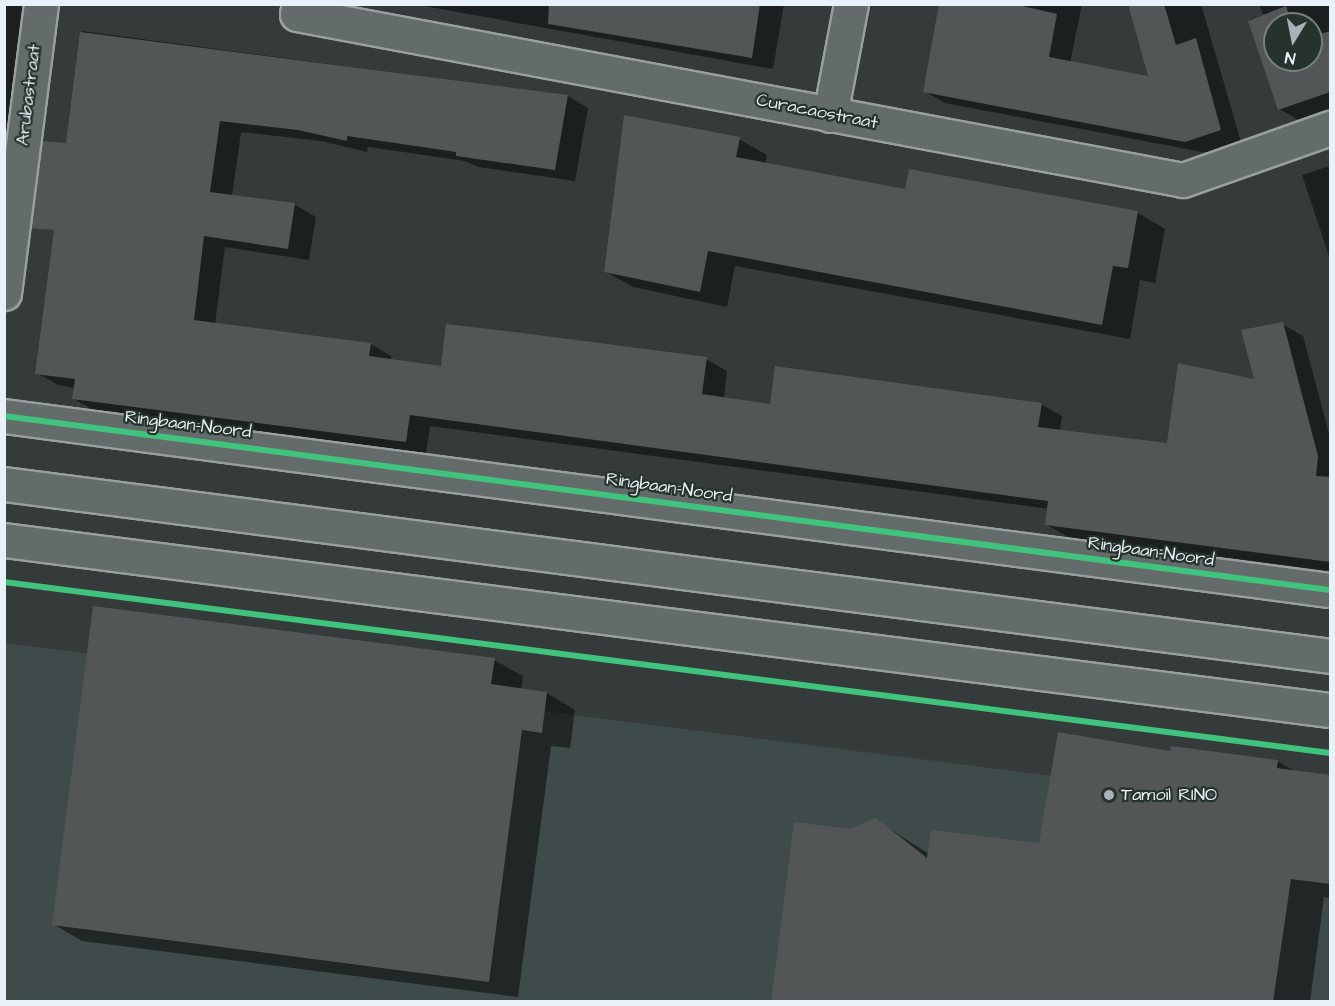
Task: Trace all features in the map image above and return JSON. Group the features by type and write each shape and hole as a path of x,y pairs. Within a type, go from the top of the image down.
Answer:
{"street":[{"name":"Arubastraat","path":"4,293 40,4"},
{"path":"830,115 851,4"},
{"name":"Curacaostraat","path":"298,9 830,115 1183,180 1330,128"},
{"name":"Ringbaan-Noord","path":"4,416 1330,590"},
{"path":"4,484 1330,656"},
{"path":"4,540 1330,710"}],"shaded area":[{"path":"5,643 1330,811 1330,1001 5,1002"}],"building":[{"path":"549,4 760,4 752,58 548,24"},
{"path":"939,4 1014,4 1057,14 1049,57 1148,76 1128,4 1164,4 1176,45 1196,38 1221,130 1185,142 923,92"},
{"path":"1286,6 1288,12 1271,12"},
{"path":"1263,15 1263,66 1248,21"},
{"path":"1330,31 1330,92 1278,110 1265,72 1323,72 1323,33"},
{"path":"80,32 568,95 555,170 456,156 456,152 443,150 347,136 347,141 298,130 220,121 210,192 295,203 288,249 204,236 194,320 371,343 369,356 441,366 446,324 522,333 707,357 702,394 770,404 775,366 1042,403 1038,427 1167,443 1178,363 1254,379 1241,330 1283,322 1318,456 1316,476 1330,477 1330,562 1045,525 1048,501 410,415 406,442 72,399 75,379 35,374 54,230 31,228 42,141 66,143"},
{"path":"624,115 740,137 736,157 905,189 909,169 1138,211 1128,268 1113,266 1102,325 708,251 700,292 604,272"},
{"path":"93,606 495,658 491,684 547,692 542,733 522,730 489,982 52,925"},
{"path":"1058,732 1170,751 1171,746 1278,760 1277,768 1330,775 1330,884 1291,879 1273,1002 771,1002 794,822 850,829 876,818 927,858 931,830 1039,843"}],"cycle path":[{"path":"4,416 1330,590"},
{"path":"4,582 1330,753"}],"place":[{"name":"Tamoil RINO","path":"1109,795"}]}
